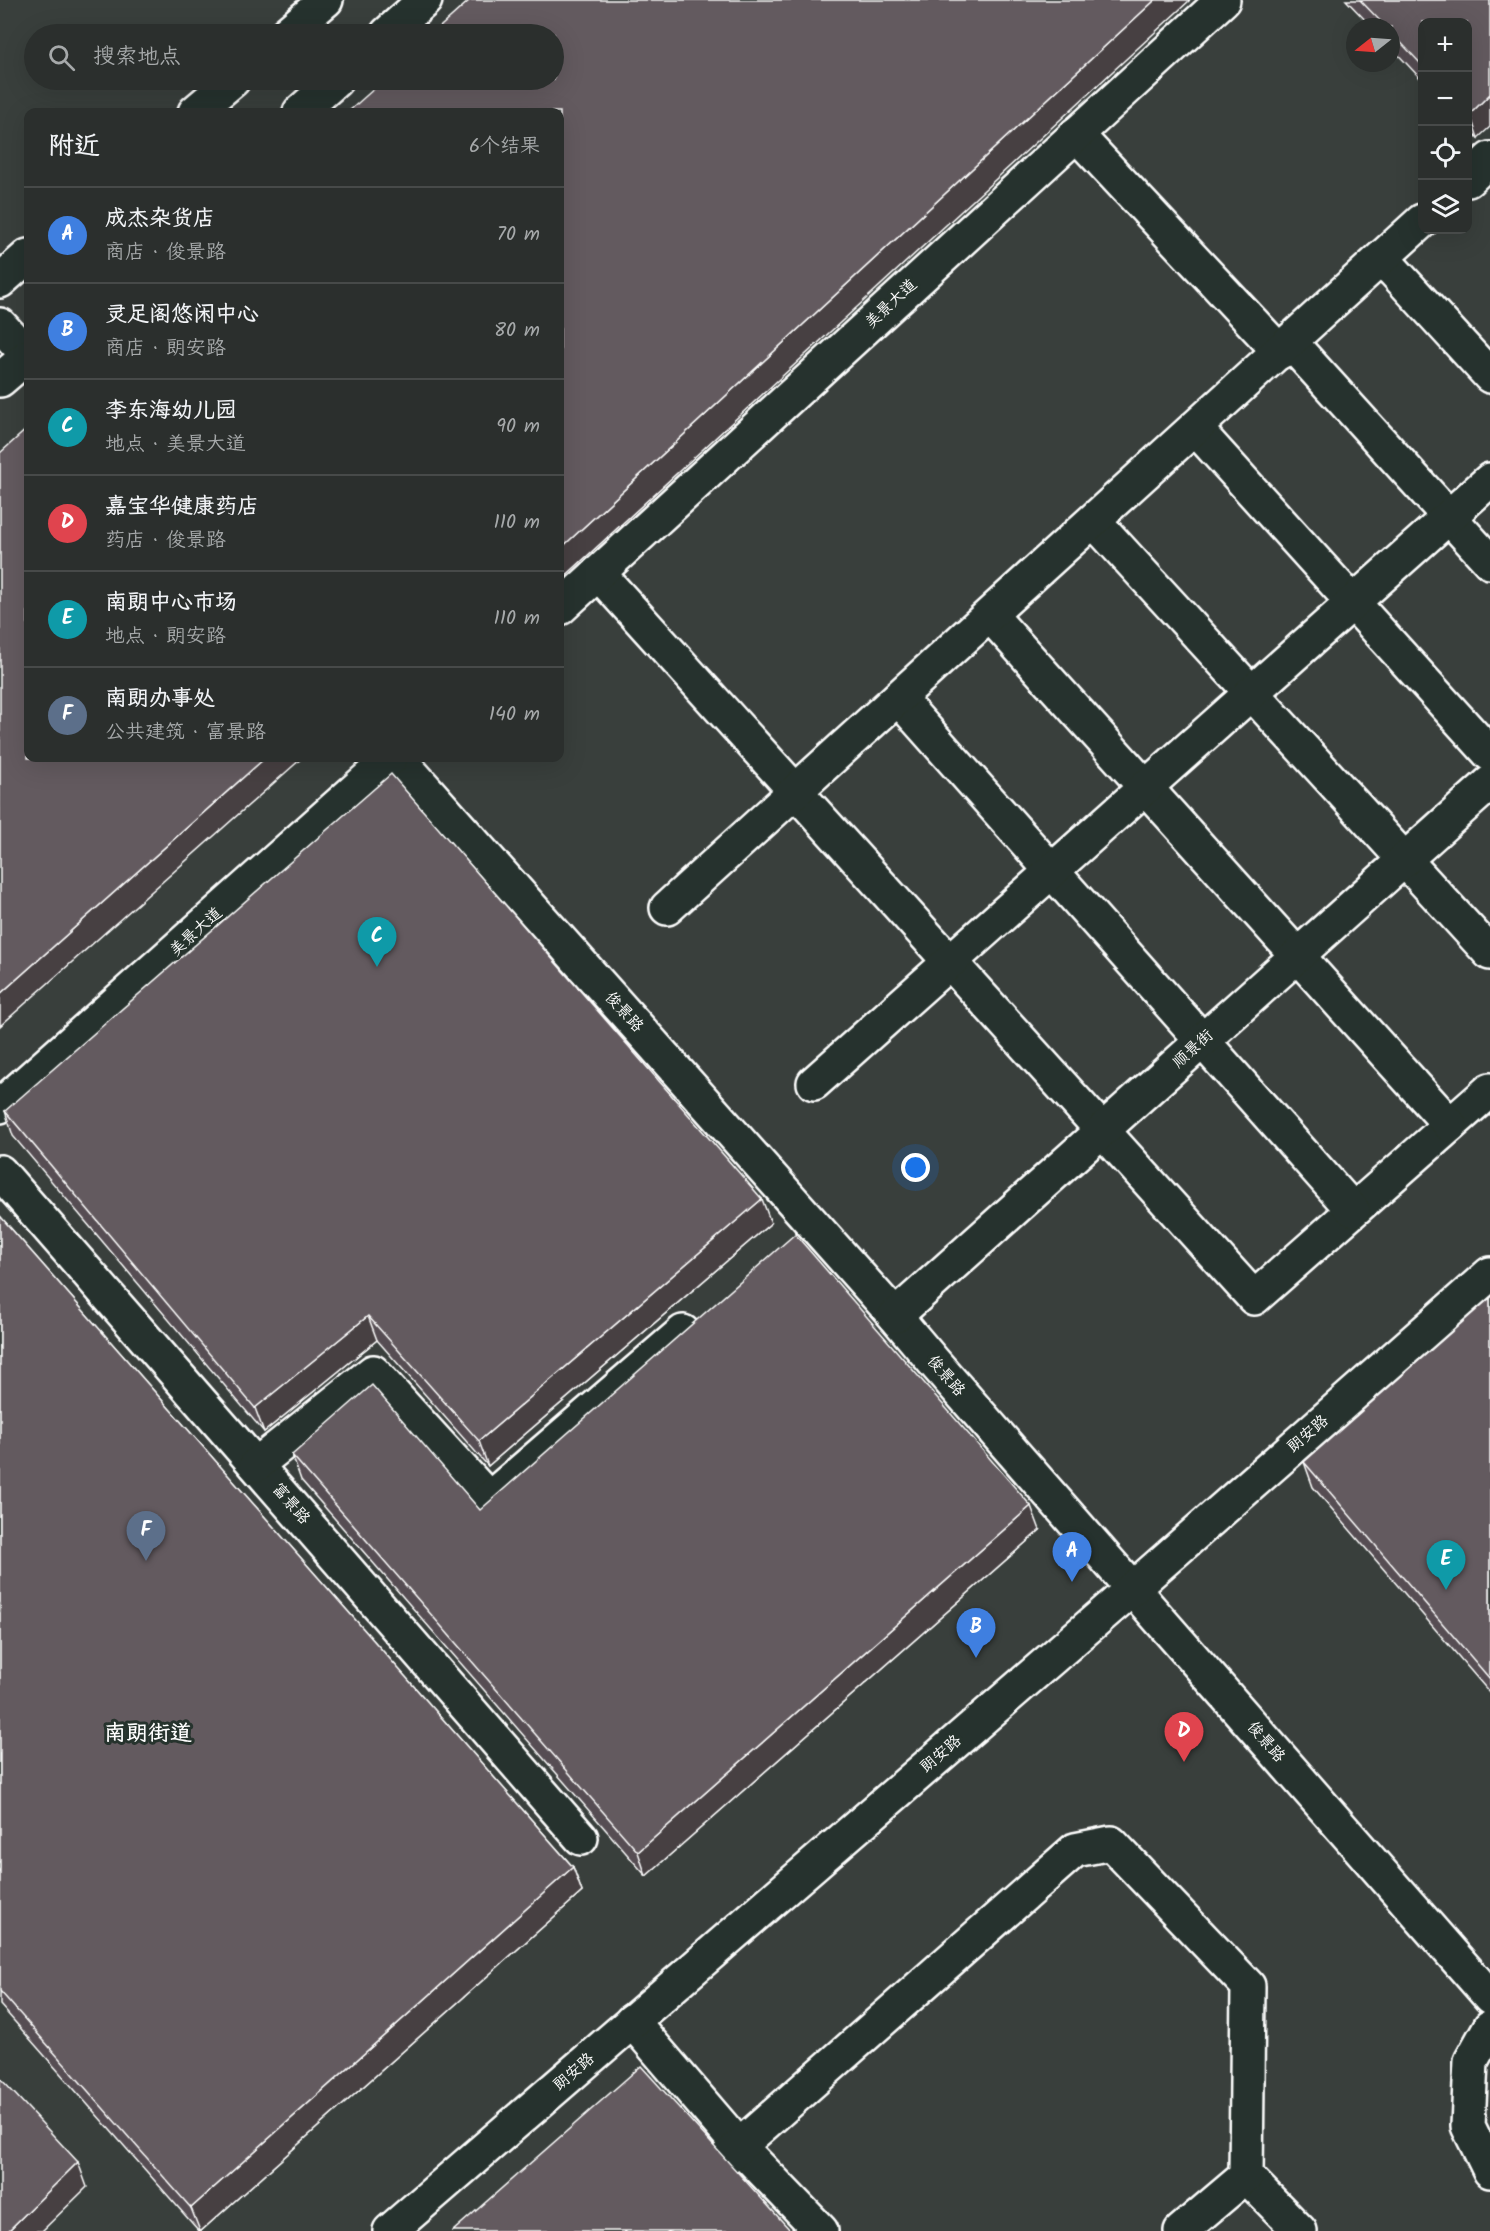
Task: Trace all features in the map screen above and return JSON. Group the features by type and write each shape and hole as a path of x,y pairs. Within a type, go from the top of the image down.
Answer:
{"street":[{"path":"298,24 326,0"},
{"path":"398,24 425,0"},
{"name":"美景大道","path":"564,604 1223,0"},
{"path":"200,108 222,90"},
{"path":"304,108 325,90"},
{"path":"1076,135 1285,347 1490,562"},
{"path":"1472,175 1490,159"},
{"path":"667,908 1418,225"},
{"path":"1382,258 1490,376"},
{"path":"0,281 24,260"},
{"path":"0,325 24,351"},
{"path":"0,380 24,359"},
{"path":"1195,428 1490,754"},
{"path":"814,1083 1490,480"},
{"path":"1094,521 1490,953"},
{"path":"598,573 1254,1298 1490,1089"},
{"path":"990,615 1450,1125"},
{"path":"898,698 1353,1210"},
{"name":"美景大道","path":"0,1106 387,762"},
{"name":"俊景路","path":"401,762 802,1230 895,1316 924,1369 1132,1589 1490,1997"},
{"name":"顺景街","path":"895,1316 1490,783"},
{"name":"富景路","path":"0,1172 580,1838"},
{"name":"朗安路","path":"390,2231 1132,1589 1490,1274"},
{"path":"489,1499 704,1314"},
{"path":"256,1465 374,1372 543,1558"},
{"path":"643,2231 1075,1850 1111,1843 1248,1986 1246,2176 1300,2231"},
{"path":"632,2021 740,2146 821,2231"},
{"path":"1490,2027 1471,2061 1468,2126 1490,2170"},
{"path":"1182,2231 1246,2176"}],"building":[{"path":"470,0 1155,0 564,545 564,108 352,108 373,90 564,90 564,24 443,24"},
{"path":"1360,0 1490,0 1490,94 1472,112 1472,18 1418,18 1418,61 1400,42 1400,18 1377,18"},
{"path":"24,432 24,762 261,762 0,994 0,453"},
{"path":"391,774 762,1199 479,1441 368,1316 255,1408 5,1111"},
{"path":"0,1216 573,1867 191,2208 0,1991"},
{"path":"795,1234 1031,1506 638,1852 292,1455 372,1385 480,1510"},
{"path":"1490,1298 1490,1679 1304,1462"},
{"path":"641,2066 791,2231 453,2231"},
{"path":"0,2078 78,2162 8,2231 0,2231"}],"place":[{"name":"李东海幼儿园","path":"377,967"},
{"name":"南朗办事处","path":"146,1561"},
{"name":"成杰杂货店","path":"1072,1582"},
{"name":"南朗中心市场","path":"1446,1590"},
{"name":"灵足阁悠闲中心","path":"976,1658"},
{"name":"嘉宝华健康药店","path":"1184,1762"}],"district":[{"name":"南朗街道","path":"148,1734"}]}
